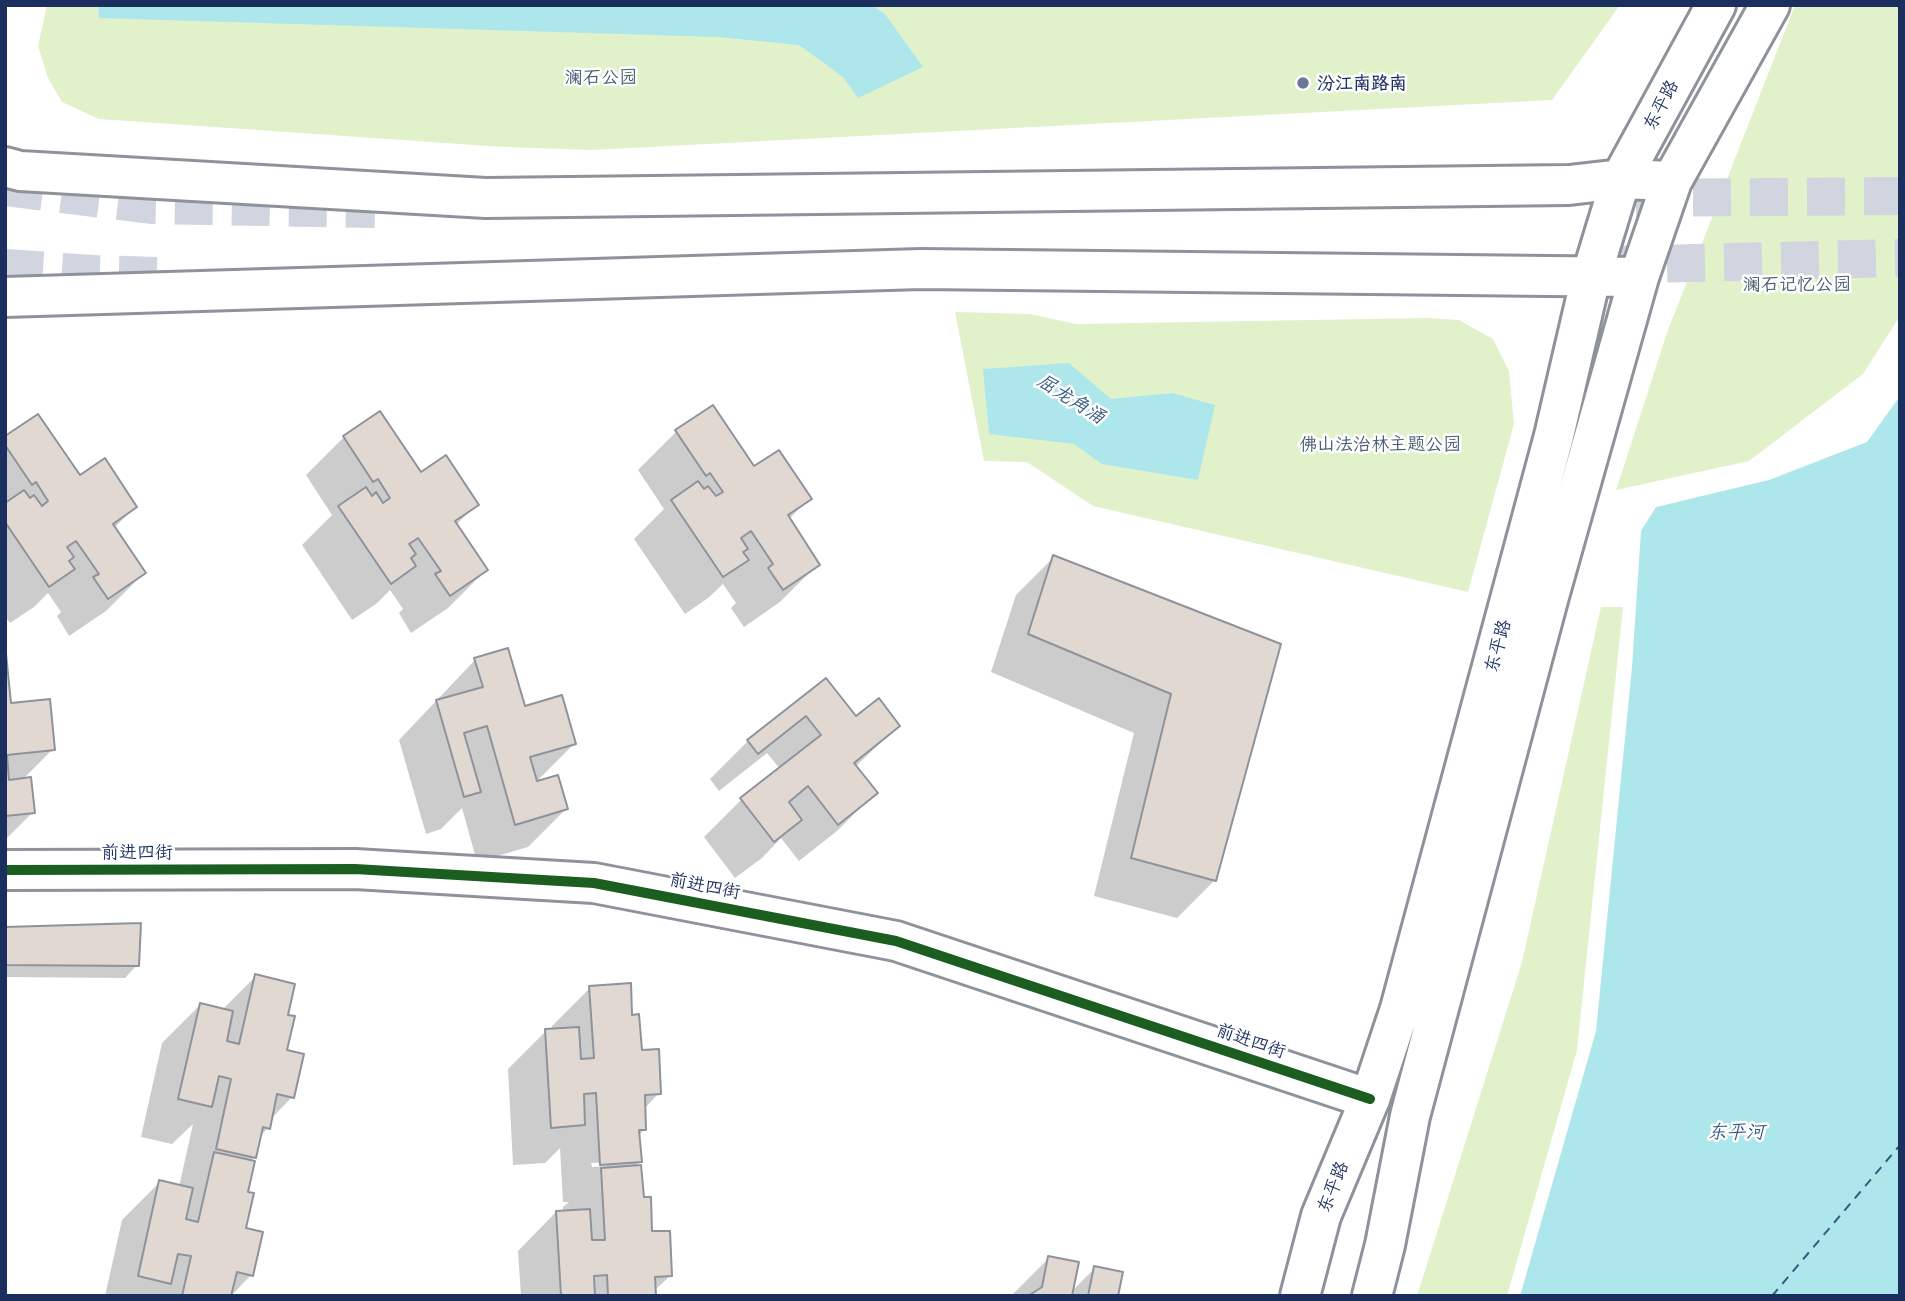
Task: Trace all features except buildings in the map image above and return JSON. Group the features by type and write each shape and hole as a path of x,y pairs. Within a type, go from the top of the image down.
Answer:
{"main road":[{"name":"东平路","path":"1300,1296 1321,1216 1370,1099 1400,1009 1547,463 1591,277 1621,179 1716,5"},
{"name":"东平路","path":"1372,1296 1385,1245 1410,1115 1549,596 1639,277 1672,181 1770,5"},
{"path":"5,167 20,171 486,198 1569,186 1621,179 1672,181"},
{"path":"5,297 921,269 1639,277"},
{"name":"前进四街","path":"5,870 355,869 594,883 896,941 1370,1099"}],"green space":[{"name":"澜石公园","path":"47,5 1620,5 1552,100 592,150 503,147 99,119 62,102 48,78 38,46"},
{"name":"澜石记忆公园","path":"1795,5 1900,5 1900,316 1863,374 1749,461 1616,490 1668,330"},
{"name":"佛山法治林主题公园","path":"955,312 1030,314 1076,324 1427,318 1459,320 1493,339 1509,371 1514,424 1468,592 1093,506 1027,462 984,461"},
{"path":"1601,607 1623,607 1577,1050 1507,1296 1417,1296 1522,962"}],"water":[{"path":"98,5 872,5 885,14 923,67 858,98 843,77 799,45 718,37 99,18"},
{"name":"屈龙角涌","path":"1069,363 1111,399 1172,393 1215,405 1198,480 1102,464 1074,444 989,434 983,369"},
{"name":"东平河","path":"1900,396 1900,1296 1520,1296 1596,1031 1632,667 1641,531 1656,507 1769,480 1867,442"}],"ferry route":[{"path":"1772,1296 1900,1145"}],"tunnel":[{"path":"5,187 151,205 375,209"},
{"path":"1636,198 1900,196"},
{"path":"1610,265 1900,258"},
{"path":"5,268 160,276"}],"cycle path":[{"path":"5,870 355,869 594,883 896,941 1370,1099"}],"place":[{"name":"汾江南路南","path":"1303,83"}]}
